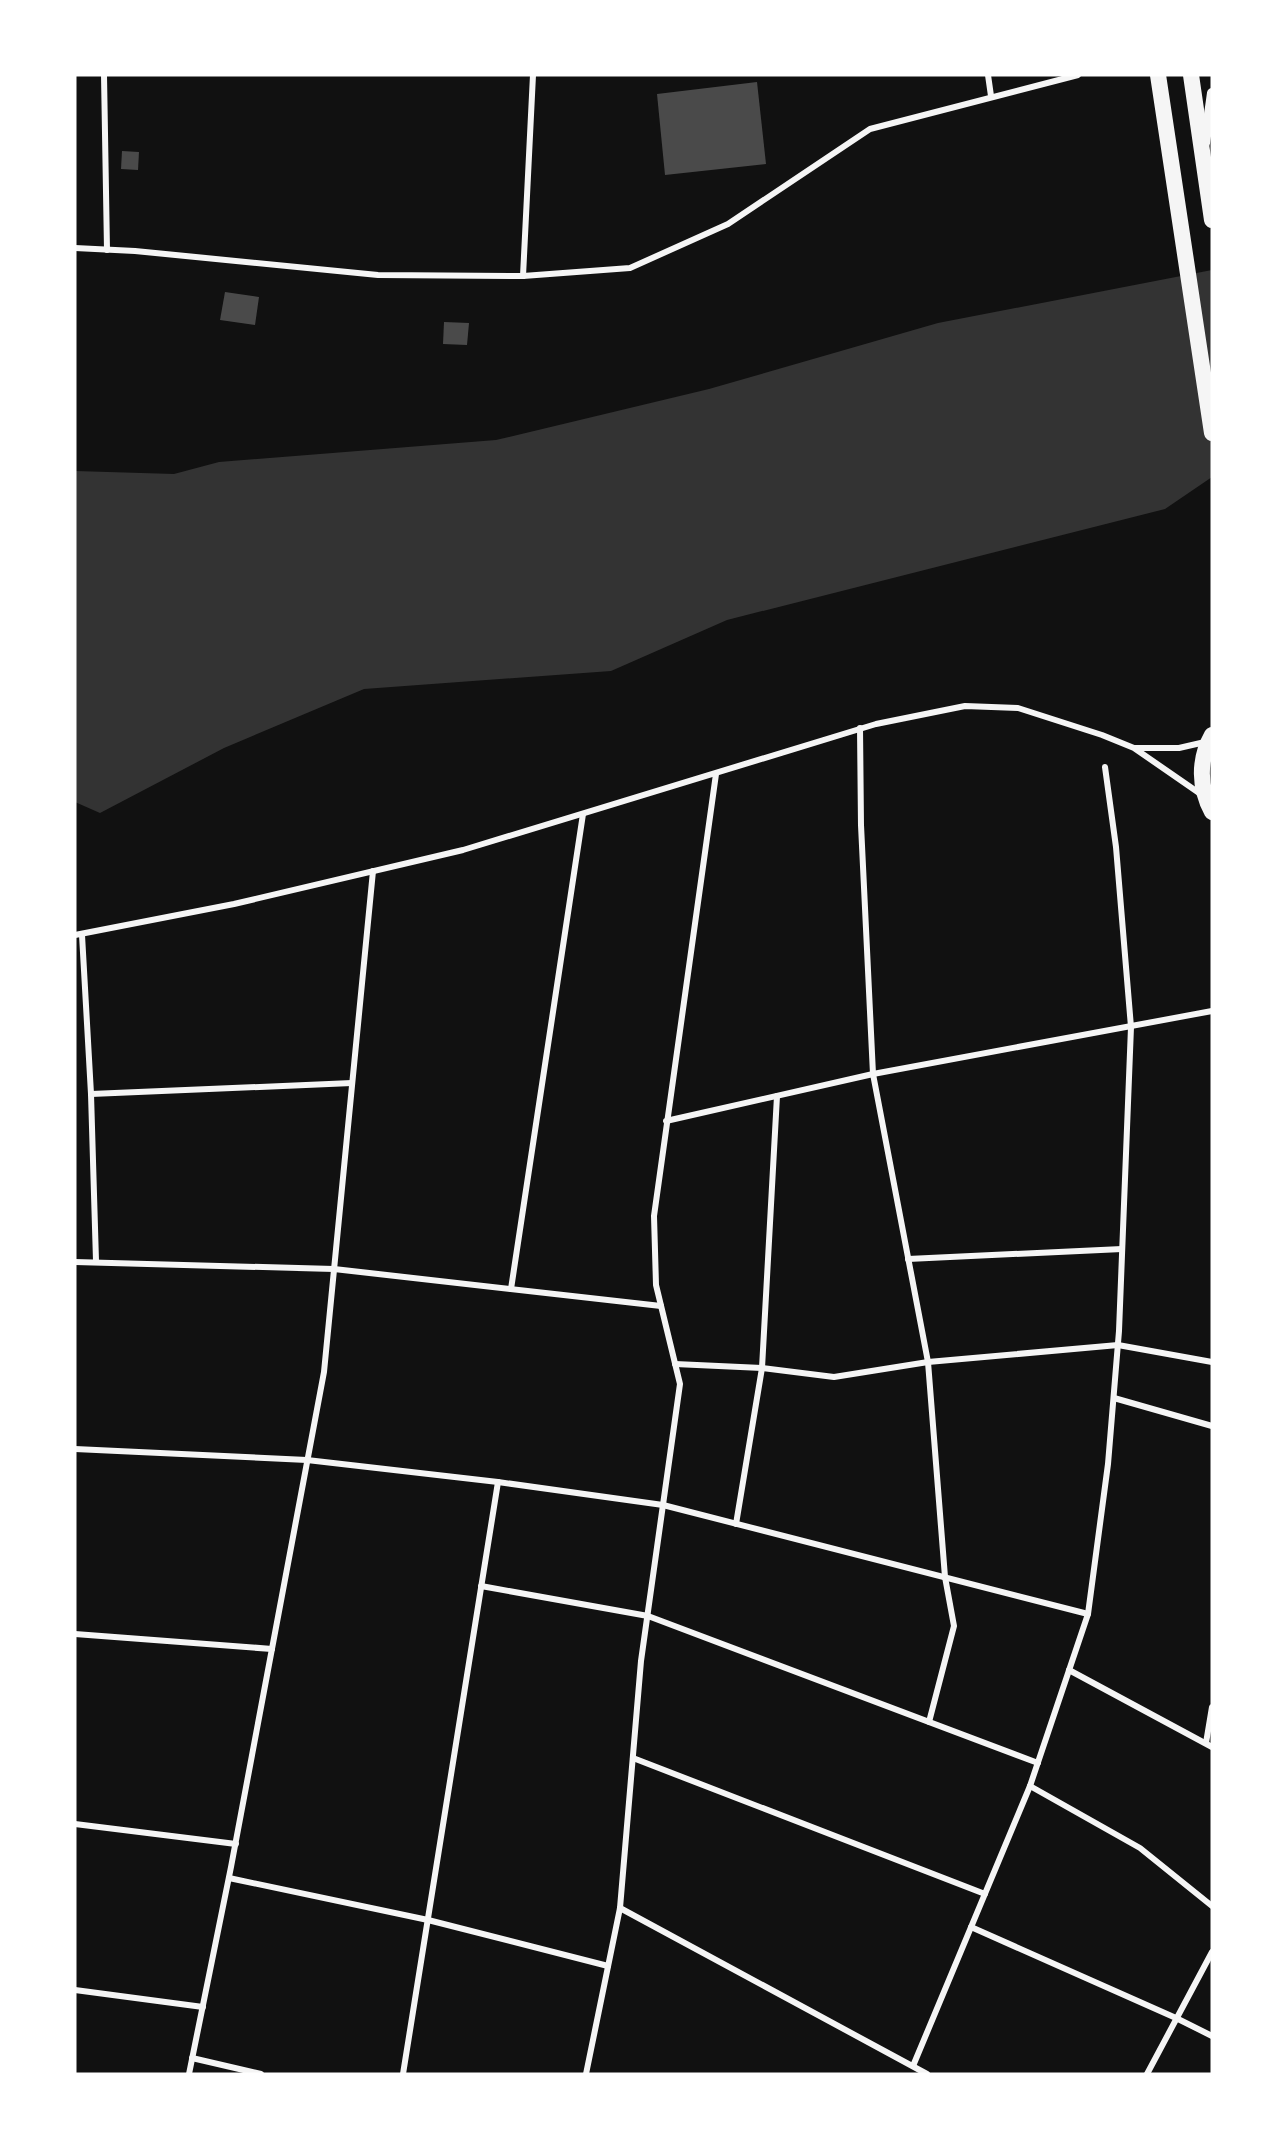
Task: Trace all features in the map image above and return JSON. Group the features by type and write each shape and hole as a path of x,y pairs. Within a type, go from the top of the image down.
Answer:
{"highway":[{"path":"1158,75 1212,433"},
{"path":"1191,75 1212,220"},
{"path":"1209,805 1202,769 1210,739"}],"street":[{"path":"104,75 107,250"},
{"path":"523,276 533,75"},
{"path":"988,75 991,96"},
{"path":"75,248 378,275 523,276 630,268 728,224 870,129 1078,75"},
{"path":"1203,162 1212,93"},
{"path":"96,1262 91,1095 79,935 234,904 463,850 860,728 965,706 1018,708 1102,735 1134,748 1209,805"},
{"path":"860,728 861,825 873,1074 928,1362 945,1577 954,1626 929,1722"},
{"path":"1134,748 1179,748 1210,739"},
{"path":"913,2067 1030,1786 1088,1614 1108,1464 1118,1345 1131,1027 1116,847 1106,766"},
{"path":"586,2074 620,1908 641,1661 680,1384 656,1285 654,1216 716,774"},
{"path":"511,1290 583,814"},
{"path":"189,2074 236,1844 324,1372 373,871"},
{"path":"666,1121 873,1074 1212,1011"},
{"path":"91,1095 352,1083"},
{"path":"736,1524 762,1368 777,1096"},
{"path":"908,1259 1122,1249"},
{"path":"75,1262 334,1269 661,1306"},
{"path":"675,1364 762,1368 834,1377 928,1362 1118,1345 1212,1362"},
{"path":"1114,1398 1212,1426"},
{"path":"75,1449 308,1460 498,1482 663,1505 1088,1614"},
{"path":"403,2074 498,1482"},
{"path":"481,1586 648,1616 1038,1763"},
{"path":"75,1634 272,1649"},
{"path":"1069,1670 1209,1745 1212,1707"},
{"path":"633,1758 985,1894"},
{"path":"1030,1786 1140,1848 1212,1906"},
{"path":"75,1824 236,1844"},
{"path":"229,1878 428,1920 608,1966"},
{"path":"620,1908 927,2074"},
{"path":"971,1928 1212,2036"},
{"path":"1147,2074 1212,1952"},
{"path":"75,1990 203,2007"},
{"path":"192,2058 261,2074"}],"shaded area":[{"path":"1212,270 1212,477 1165,509 727,620 611,671 364,689 224,748 100,813 75,802 75,471 174,474 219,462 496,440 709,389 938,323"}],"building":[{"path":"757,82 766,164 665,175 657,94"},
{"path":"122,151 139,152 138,170 121,169"},
{"path":"225,292 259,297 255,325 220,320"},
{"path":"444,322 469,323 467,345 443,344"}]}
